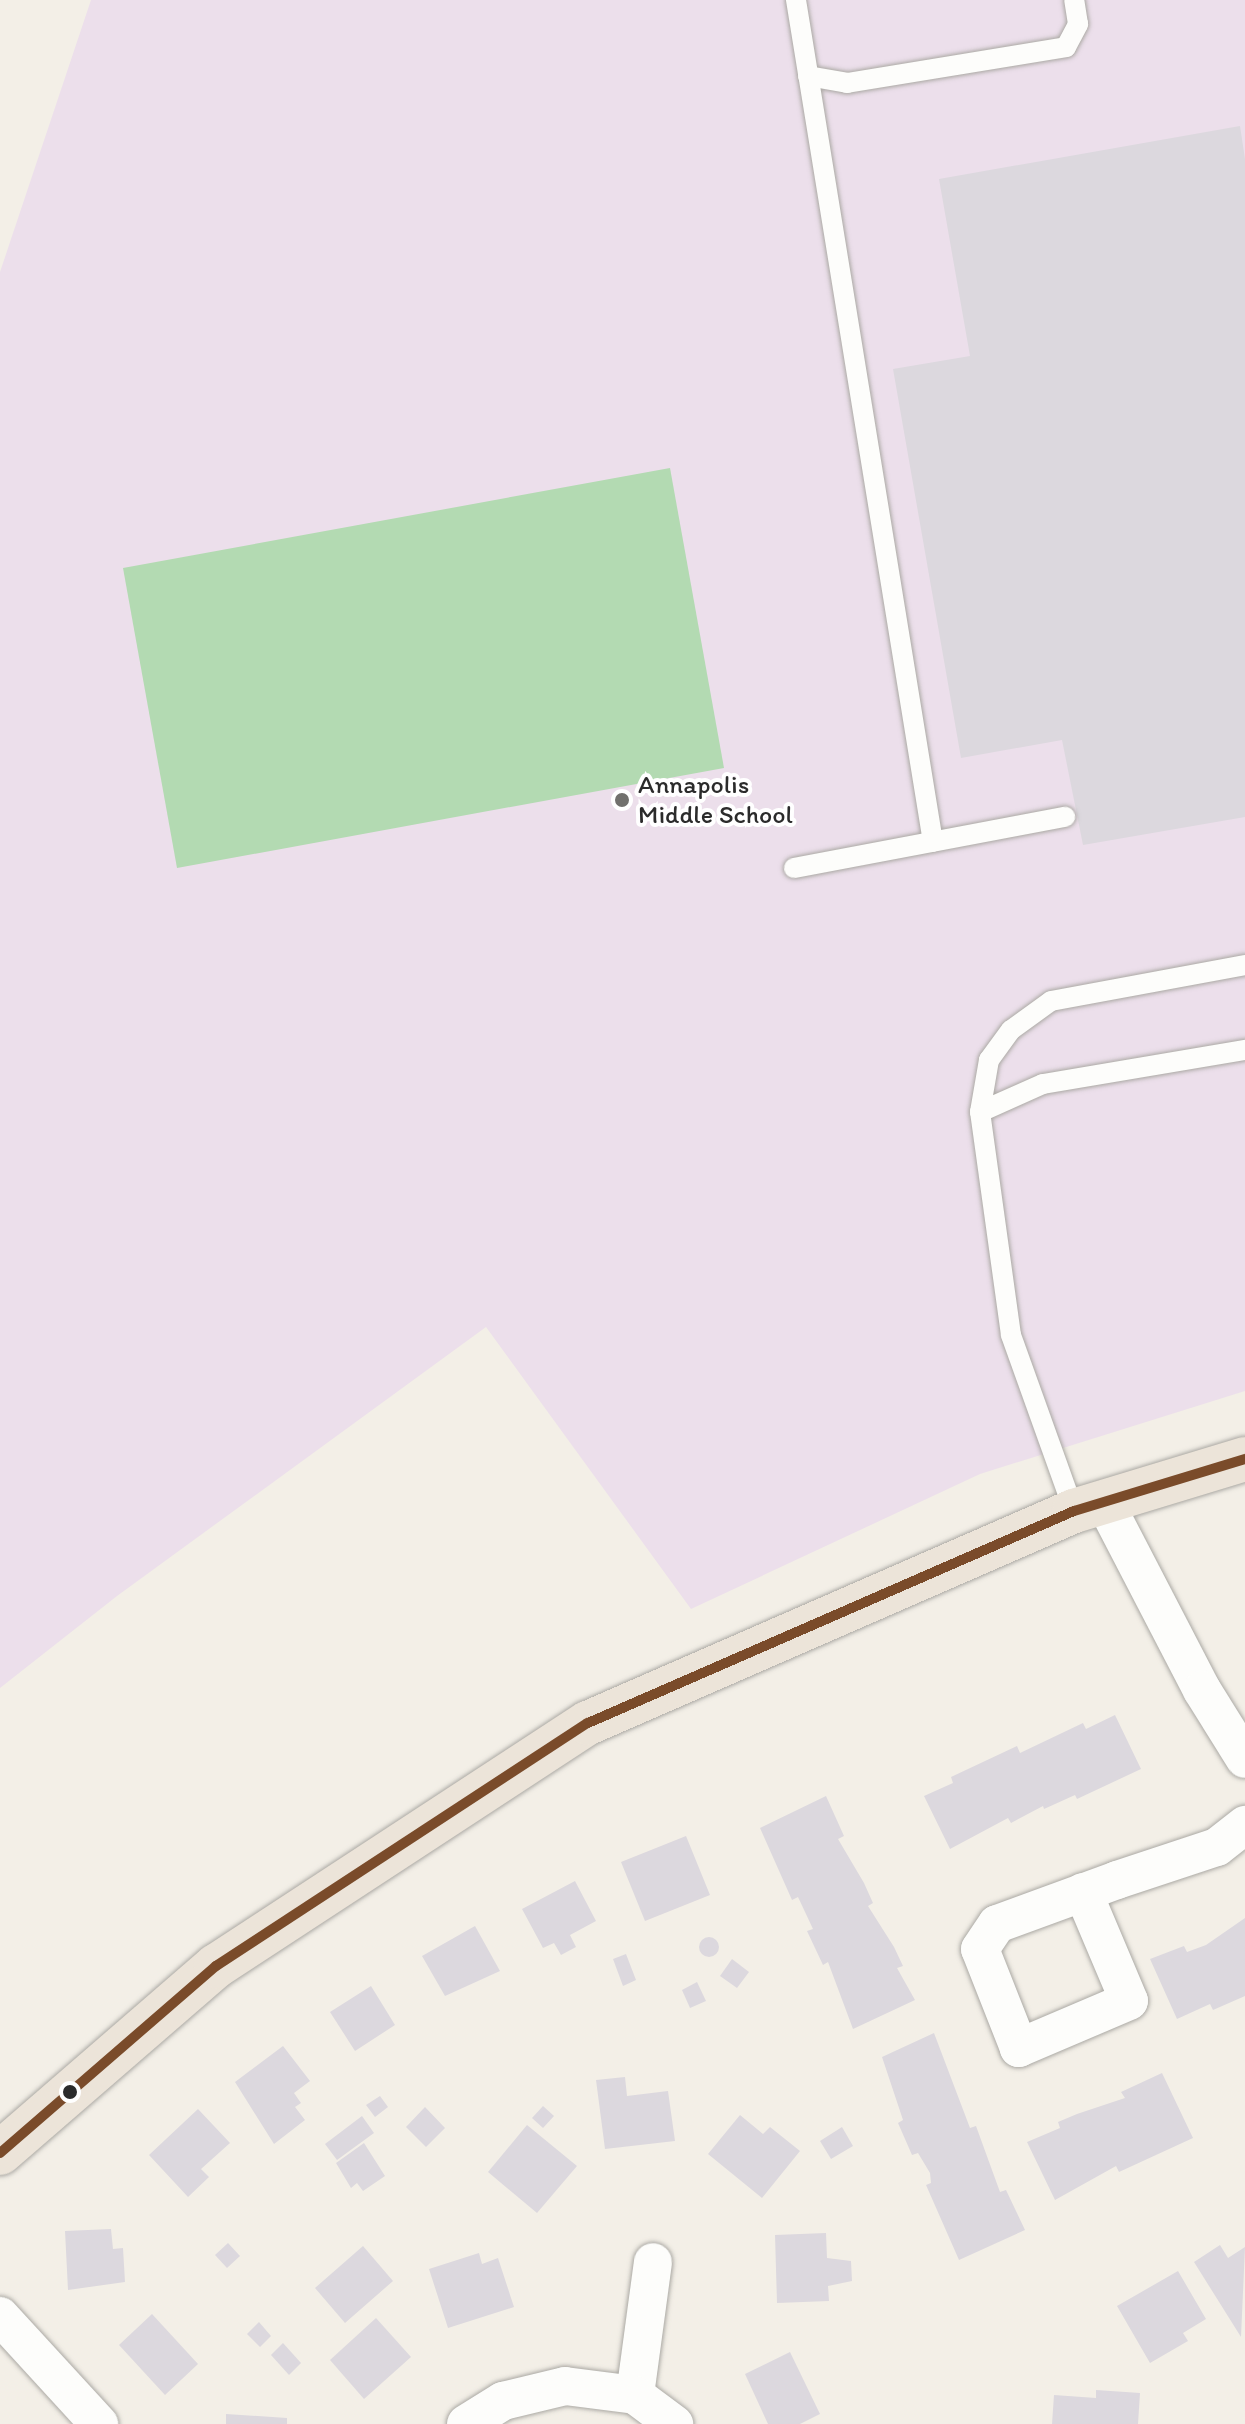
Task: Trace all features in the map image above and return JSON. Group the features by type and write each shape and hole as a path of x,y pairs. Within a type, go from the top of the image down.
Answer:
{"main road":[{"path":"0,2153 216,1966 588,1723 1089,1506 1245,1459"}],"street":[{"path":"1089,1506 1245,1759"},
{"path":"1083,1892 1217,1847 1245,1825"},
{"path":"635,2395 653,2262"},
{"path":"0,2316 99,2424"},
{"path":"466,2424 503,2401 565,2386 635,2395 674,2424"}],"lane":[{"path":"796,0 933,842"},
{"path":"808,76 847,83 1066,47 1078,24 1074,0"},
{"path":"794,868 1065,817"},
{"path":"1089,1506 1011,1335 980,1112 989,1060 1011,1030 1051,1001 1245,965"},
{"path":"980,1112 1043,1084 1245,1050"}],"shaded area":[{"name":"Annapolis Middle School","path":"91,0 1245,0 1245,1391 980,1474 691,1609 486,1327 117,1596 0,1688 0,272"}],"green space":[{"path":"670,468 724,768 177,868 123,568"}],"building":[{"path":"1240,126 1245,159 1245,817 1083,845 1062,740 961,758 893,369 970,356 939,179"},
{"path":"1115,1715 1141,1769 1077,1799 1075,1795 1044,1809 1043,1806 1011,1823 1008,1818 950,1849 924,1796 953,1783 951,1777 1017,1746 1020,1753 1083,1723 1086,1729"},
{"path":"826,1796 844,1836 838,1839 864,1883 873,1903 868,1906 894,1947 903,1966 897,1968 915,2000 853,2029 828,1962 823,1965 807,1931 813,1929 798,1897 792,1900 760,1828"},
{"path":"686,1836 710,1895 645,1921 621,1862"},
{"path":"575,1881 596,1921 570,1935 576,1947 561,1955 554,1943 543,1948 522,1909"},
{"path":"1245,1918 1245,1996 1213,2010 1210,2004 1177,2019 1150,1959 1184,1946 1187,1952 1206,1945"},
{"path":"475,1926 500,1971 445,1996 422,1956"},
{"path":"709,1937 716,1940 719,1947 716,1954 709,1957 702,1954 699,1947 702,1940"},
{"path":"626,1954 636,1980 623,1986 613,1959"},
{"path":"732,1959 749,1972 737,1988 720,1976"},
{"path":"697,1982 706,2001 690,2008 682,1990"},
{"path":"371,1986 395,2025 355,2051 330,2012"},
{"path":"934,2033 970,2128 976,2126 1000,2192 1006,2190 1025,2230 959,2260 926,2185 931,2183 930,2173 918,2153 912,2155 898,2123 903,2120 882,2057"},
{"path":"283,2046 310,2081 294,2093 301,2103 295,2107 305,2120 274,2144 235,2082"},
{"path":"1162,2073 1193,2138 1119,2172 1116,2166 1055,2200 1027,2142 1060,2128 1058,2122 1125,2098 1121,2092"},
{"path":"625,2077 627,2096 668,2091 675,2141 605,2149 596,2080"},
{"path":"380,2096 388,2107 375,2117 366,2105"},
{"path":"543,2106 554,2116 543,2128 532,2118"},
{"path":"425,2107 445,2128 426,2147 406,2127"},
{"path":"198,2109 230,2143 201,2169 209,2177 188,2197 149,2155"},
{"path":"740,2115 763,2134 770,2127 800,2151 762,2198 708,2154"},
{"path":"362,2116 374,2133 337,2160 325,2144"},
{"path":"527,2125 577,2166 537,2213 488,2172"},
{"path":"842,2127 853,2146 831,2159 820,2141"},
{"path":"364,2143 385,2176 363,2191 357,2183 351,2188 336,2163"},
{"path":"111,2229 113,2249 123,2248 125,2282 68,2290 65,2231"},
{"path":"826,2233 827,2258 851,2261 852,2281 828,2286 829,2301 777,2303 775,2235"},
{"path":"228,2243 240,2256 227,2268 215,2255"},
{"path":"1220,2245 1228,2258 1245,2247 1241,2337 1194,2262"},
{"path":"363,2246 393,2281 345,2323 315,2288"},
{"path":"479,2253 482,2264 498,2258 514,2307 448,2328 429,2269"},
{"path":"1178,2271 1206,2319 1183,2333 1188,2341 1150,2363 1117,2306"},
{"path":"152,2314 198,2364 165,2395 119,2345"},
{"path":"376,2318 411,2357 364,2399 330,2360"},
{"path":"259,2322 271,2336 260,2347 247,2334"},
{"path":"283,2343 301,2363 289,2375 271,2355"},
{"path":"790,2352 820,2414 800,2424 768,2424 745,2374"},
{"path":"1096,2390 1140,2393 1138,2424 1052,2424 1054,2395 1096,2398"},
{"path":"226,2414 287,2418 287,2424 226,2424"}],"transit line":[{"path":"0,2153 216,1966 588,1723 1074,1511 1245,1459"}],"place":[{"name":"Annapolis Middle School","path":"622,800"}]}
